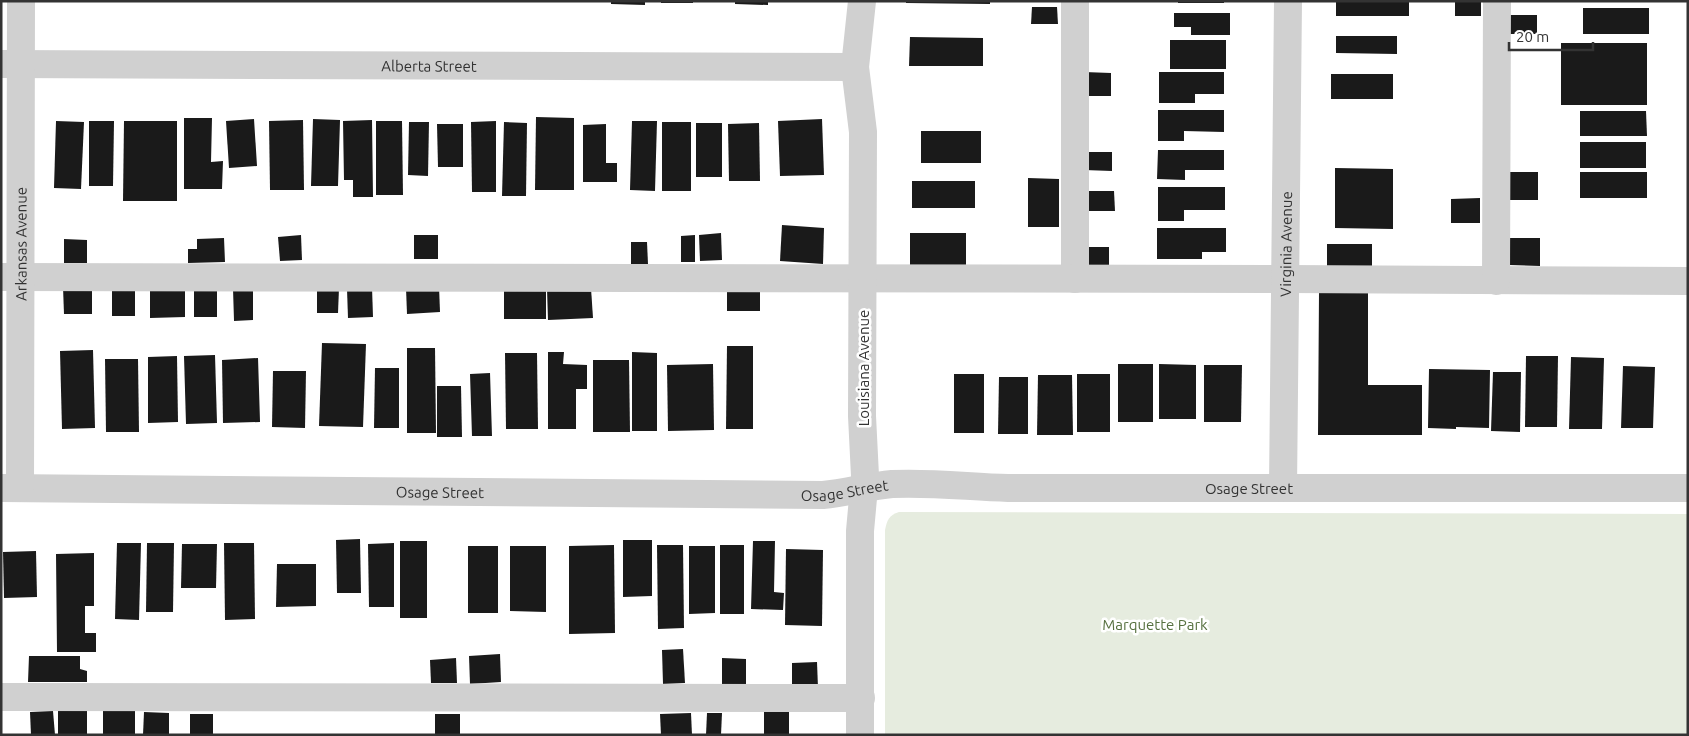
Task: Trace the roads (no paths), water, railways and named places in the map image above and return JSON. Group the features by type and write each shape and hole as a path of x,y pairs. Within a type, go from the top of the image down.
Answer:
{"street":[{"name":"Arkansas Avenue","path":"10,488 11,64 21,1"},
{"name":"Louisiana Avenue","path":"860,735 860,532 865,462 862,416 863,132 855,67 862,1"},
{"path":"1075,1 1075,279"},
{"name":"Virginia Avenue","path":"1283,488 1288,1"},
{"path":"1496,281 1497,1"},
{"name":"Alberta Street","path":"11,64 855,67"},
{"path":"11,277 1688,281"},
{"name":"Osage Street","path":"10,488 823,495 878,486 914,484 1008,488 1688,488"},
{"path":"1,697 860,698"}],"park label":[{"name":"Marquette Park","path":"1155,624"}]}
